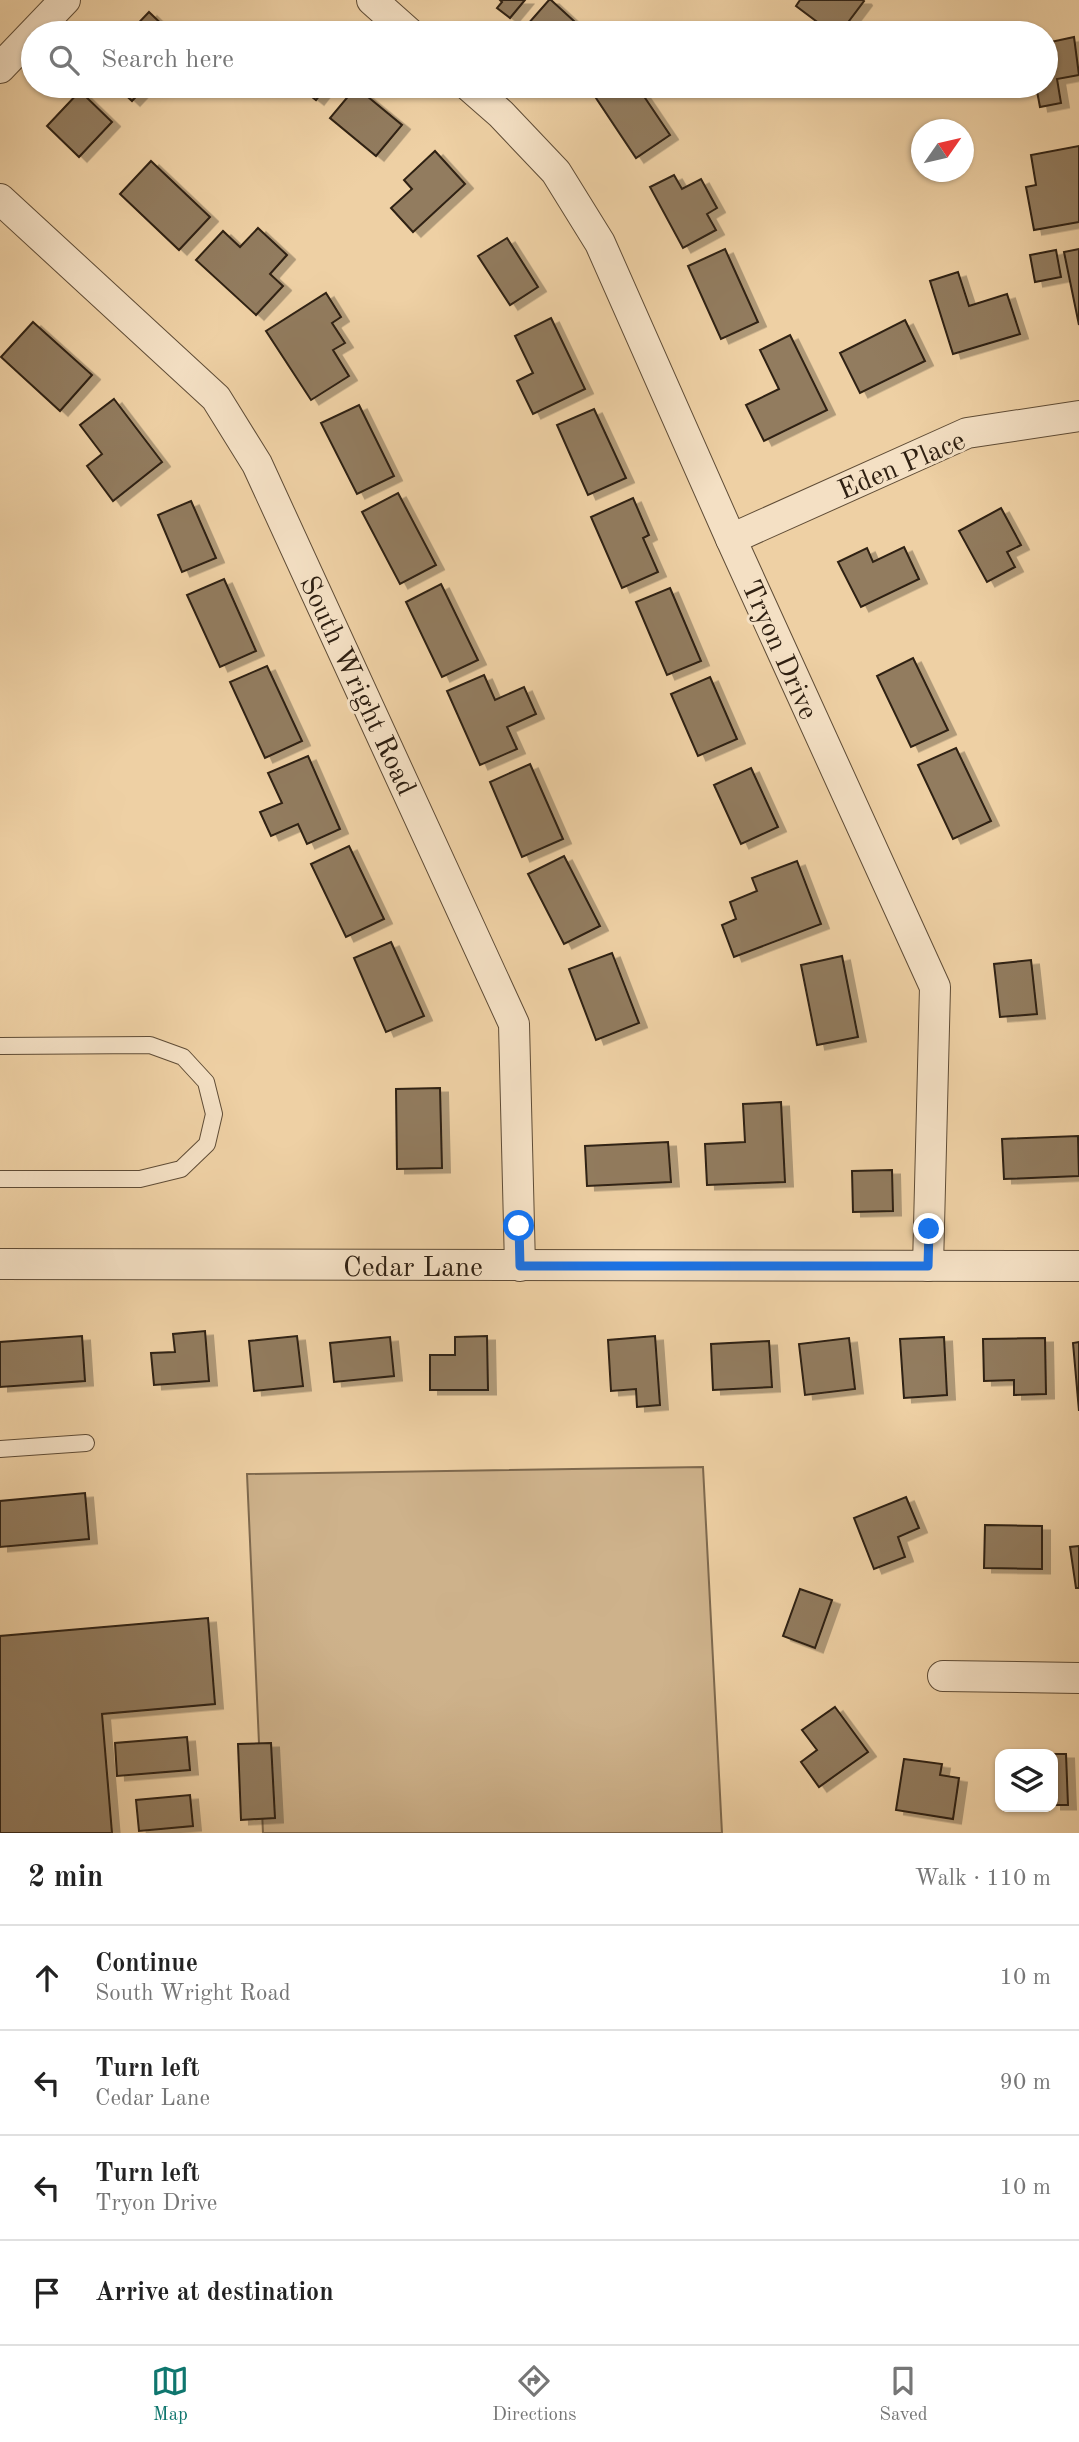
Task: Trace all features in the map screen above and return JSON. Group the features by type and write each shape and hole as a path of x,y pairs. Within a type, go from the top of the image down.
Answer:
{"street":[{"path":"45,21 65,0"},
{"path":"372,0 396,21"},
{"path":"0,68 21,46"},
{"name":"Tryon Drive","path":"483,98 556,172 600,243 935,987 928,1266"},
{"name":"South Wright Road","path":"0,199 216,398 257,464 514,1024 520,1266"},
{"name":"Eden Place","path":"731,539 967,433 1079,416"},
{"name":"Cedar Lane","path":"0,1264 1079,1266"},
{"path":"943,1676 1079,1678"}],"lane":[{"path":"0,1046 150,1045 183,1057 206,1082 214,1114 206,1144 181,1169 141,1179 0,1179"},
{"path":"0,1449 86,1443"}],"shaded area":[{"path":"703,1467 722,1833 263,1833 247,1474"}],"building":[{"path":"500,0 525,0 510,18 497,8 502,2"},
{"path":"551,0 574,21 531,21"},
{"path":"800,0 864,1 849,21 816,21 796,6"},
{"path":"149,12 158,21 140,21"},
{"path":"1074,37 1079,75 1058,79 1058,40"},
{"path":"1058,85 1061,103 1040,107 1038,98 1058,98"},
{"path":"73,98 87,98 112,122 79,157 47,126"},
{"path":"347,98 369,98 402,125 376,156 330,118"},
{"path":"596,98 645,98 670,135 636,158"},
{"path":"1079,146 1079,222 1034,230 1026,187 1036,185 1031,155"},
{"path":"435,151 465,184 413,232 391,208 412,189 404,180"},
{"path":"151,161 210,217 179,250 120,194"},
{"path":"674,175 682,189 701,179 717,208 707,214 716,230 683,248 650,187"},
{"path":"258,228 287,255 270,274 283,286 256,315 196,260 223,231 240,247"},
{"path":"507,238 538,287 510,305 478,256"},
{"path":"725,249 758,322 721,339 688,266"},
{"path":"1079,249 1079,325 1064,252"},
{"path":"1056,250 1061,277 1035,282 1030,255"},
{"path":"958,272 969,306 1007,294 1020,334 953,354 930,281"},
{"path":"326,293 341,317 332,323 345,343 333,350 349,376 311,400 266,331"},
{"path":"551,318 585,389 533,414 517,381 533,373 515,336"},
{"path":"905,320 925,361 860,393 840,353"},
{"path":"33,322 92,375 60,411 1,357"},
{"path":"790,335 827,410 764,441 746,405 779,389 760,350"},
{"path":"114,399 162,462 113,501 87,466 102,454 80,425"},
{"path":"359,405 394,476 357,494 321,423"},
{"path":"594,409 626,478 588,495 557,425"},
{"path":"398,493 436,565 400,584 362,512"},
{"path":"633,498 649,535 643,538 658,572 622,588 591,517"},
{"path":"191,501 216,558 182,572 158,515"},
{"path":"1001,508 1021,545 1007,552 1015,567 987,582 959,531"},
{"path":"904,547 919,579 861,607 838,562 867,548 873,562"},
{"path":"224,579 256,651 220,667 187,595"},
{"path":"441,584 478,660 442,677 406,602"},
{"path":"670,588 701,661 667,675 636,602"},
{"path":"913,658 948,730 911,747 877,676"},
{"path":"267,666 302,741 265,758 230,682"},
{"path":"484,675 495,700 524,687 536,714 507,727 517,749 480,765 447,691"},
{"path":"710,677 737,739 698,756 671,694"},
{"path":"956,748 991,821 953,839 918,765"},
{"path":"308,756 340,829 307,844 298,824 271,836 260,812 282,803 268,773"},
{"path":"530,764 563,839 522,857 490,782"},
{"path":"751,768 778,827 741,844 714,785"},
{"path":"349,846 384,919 346,937 311,864"},
{"path":"564,856 600,926 564,944 528,874"},
{"path":"797,861 821,924 734,957 722,925 736,919 730,902 757,891 752,878"},
{"path":"391,942 424,1016 386,1032 354,958"},
{"path":"612,953 639,1023 596,1040 569,969"},
{"path":"842,956 858,1037 817,1045 801,965"},
{"path":"1031,960 1037,1014 1000,1017 994,964"},
{"path":"440,1088 442,1168 397,1169 396,1089"},
{"path":"781,1102 785,1182 707,1185 705,1144 745,1142 743,1104"},
{"path":"1078,1136 1079,1176 1004,1179 1002,1139"},
{"path":"668,1142 671,1182 587,1186 585,1146"},
{"path":"892,1170 893,1211 853,1212 852,1171"},
{"path":"205,1331 209,1381 154,1385 151,1353 175,1352 173,1334"},
{"path":"82,1336 85,1381 0,1387 0,1342"},
{"path":"297,1336 303,1386 254,1391 249,1341"},
{"path":"487,1336 488,1390 430,1390 430,1355 455,1355 455,1337"},
{"path":"655,1336 660,1405 637,1407 636,1389 611,1391 608,1340"},
{"path":"390,1337 394,1376 334,1382 330,1343"},
{"path":"944,1337 947,1395 904,1398 900,1339"},
{"path":"849,1338 855,1389 805,1395 799,1344"},
{"path":"1045,1338 1046,1394 1014,1395 1014,1380 984,1381 983,1339"},
{"path":"769,1341 772,1387 713,1390 711,1344"},
{"path":"1079,1342 1079,1411 1073,1343"},
{"path":"85,1493 89,1539 0,1547 0,1501"},
{"path":"906,1497 919,1528 898,1537 905,1557 874,1569 854,1518"},
{"path":"985,1525 1042,1526 1042,1569 984,1568"},
{"path":"1079,1546 1079,1588 1076,1588 1070,1547"},
{"path":"800,1589 832,1600 815,1648 783,1636"},
{"path":"208,1618 215,1704 102,1714 112,1833 0,1833 0,1636"},
{"path":"835,1707 868,1752 819,1787 801,1762 817,1750 802,1730"},
{"path":"187,1737 190,1770 117,1776 115,1743"},
{"path":"271,1743 275,1818 241,1820 238,1744"},
{"path":"1058,1754 1066,1754 1068,1805 1058,1805"},
{"path":"904,1759 942,1764 940,1775 959,1778 953,1819 896,1810"},
{"path":"190,1795 193,1826 139,1831 136,1800"}],"route":[{"path":"519,1226 520,1266 928,1266 929,1229"}]}
